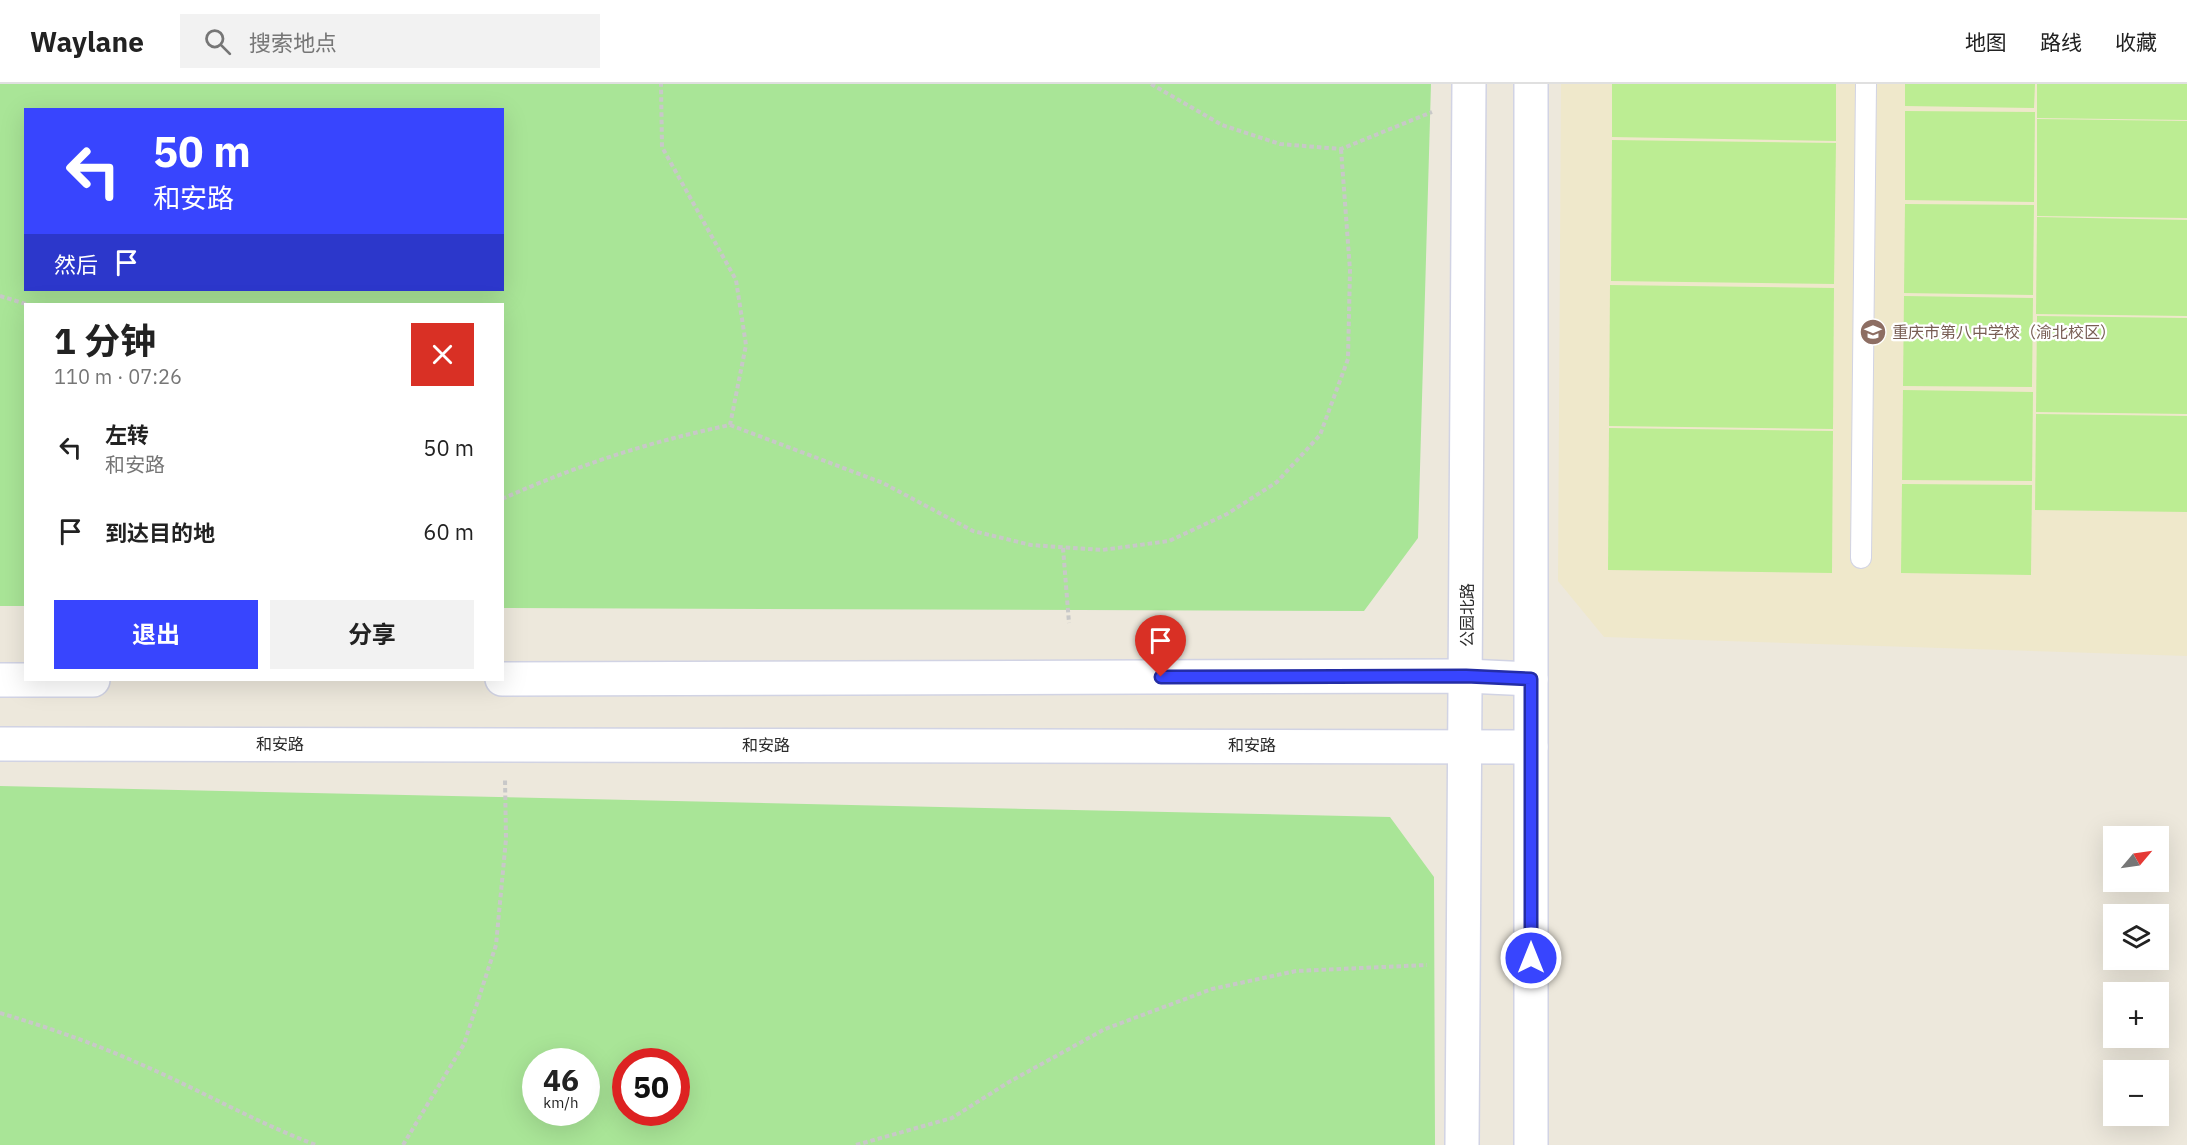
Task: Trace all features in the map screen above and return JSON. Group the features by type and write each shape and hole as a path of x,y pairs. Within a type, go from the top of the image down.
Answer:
{"main road":[{"path":"1531,84 1531,1145"},
{"name":"公园北路","path":"1462,1145 1469,91"},
{"path":"504,678 1466,676 1531,679"},
{"path":"0,680 24,680"},
{"name":"和安路","path":"0,744 1531,747"}],"lane":[{"path":"1861,558 1866,84"}],"path":[{"path":"661,84 662,147 736,280 746,345 730,425"},
{"path":"1151,84 1222,125 1280,144 1341,148 1469,91"},
{"path":"504,498 603,457 665,439 730,425 883,483 973,531 1031,545 1102,550 1169,541 1227,514 1277,482 1320,435 1348,359 1350,270 1341,148"},
{"path":"0,296 24,303"},
{"path":"1063,548 1069,623"},
{"path":"403,1145 464,1044 496,945 506,839 504,773"},
{"path":"856,1145 952,1118 1008,1082 1105,1029 1212,989 1296,971 1464,963"},
{"path":"0,1013 69,1035 139,1063 205,1096 316,1145"}],"shaded area":[{"name":"重庆市第八中学校（渝北校区）","path":"1561,84 2187,84 2187,656 1604,637 1558,581"}],"green space":[{"path":"0,84 1431,84 1418,538 1364,611 504,608 504,303 24,303 24,606 0,606"},
{"path":"1612,84 1836,84 1836,141 1612,137"},
{"path":"1905,84 2035,84 2034,108 1905,106"},
{"path":"2037,84 2187,84 2187,120 2037,118"},
{"path":"1905,111 2035,112 2034,202 1905,200"},
{"path":"2037,119 2187,121 2187,218 2037,216"},
{"path":"1612,140 1836,143 1834,284 1611,281"},
{"path":"1905,204 2034,205 2033,295 1904,293"},
{"path":"2037,217 2187,220 2187,316 2036,314"},
{"path":"1610,285 1834,288 1833,429 1609,426"},
{"path":"1904,296 2033,298 2032,387 1903,386"},
{"path":"2037,316 2187,318 2187,414 2036,412"},
{"path":"1903,390 2033,392 2032,481 1902,480"},
{"path":"2036,414 2187,416 2187,512 2035,510"},
{"path":"1609,428 1833,431 1832,573 1608,570"},
{"path":"1902,484 2032,485 2031,575 1901,573"},
{"path":"0,786 1390,817 1434,877 1435,1145 0,1145"}],"place":[{"name":"重庆市第八中学校（渝北校区）","path":"1873,332"}],"route":[{"path":"1161,677 1466,676 1531,679 1531,958"}]}
